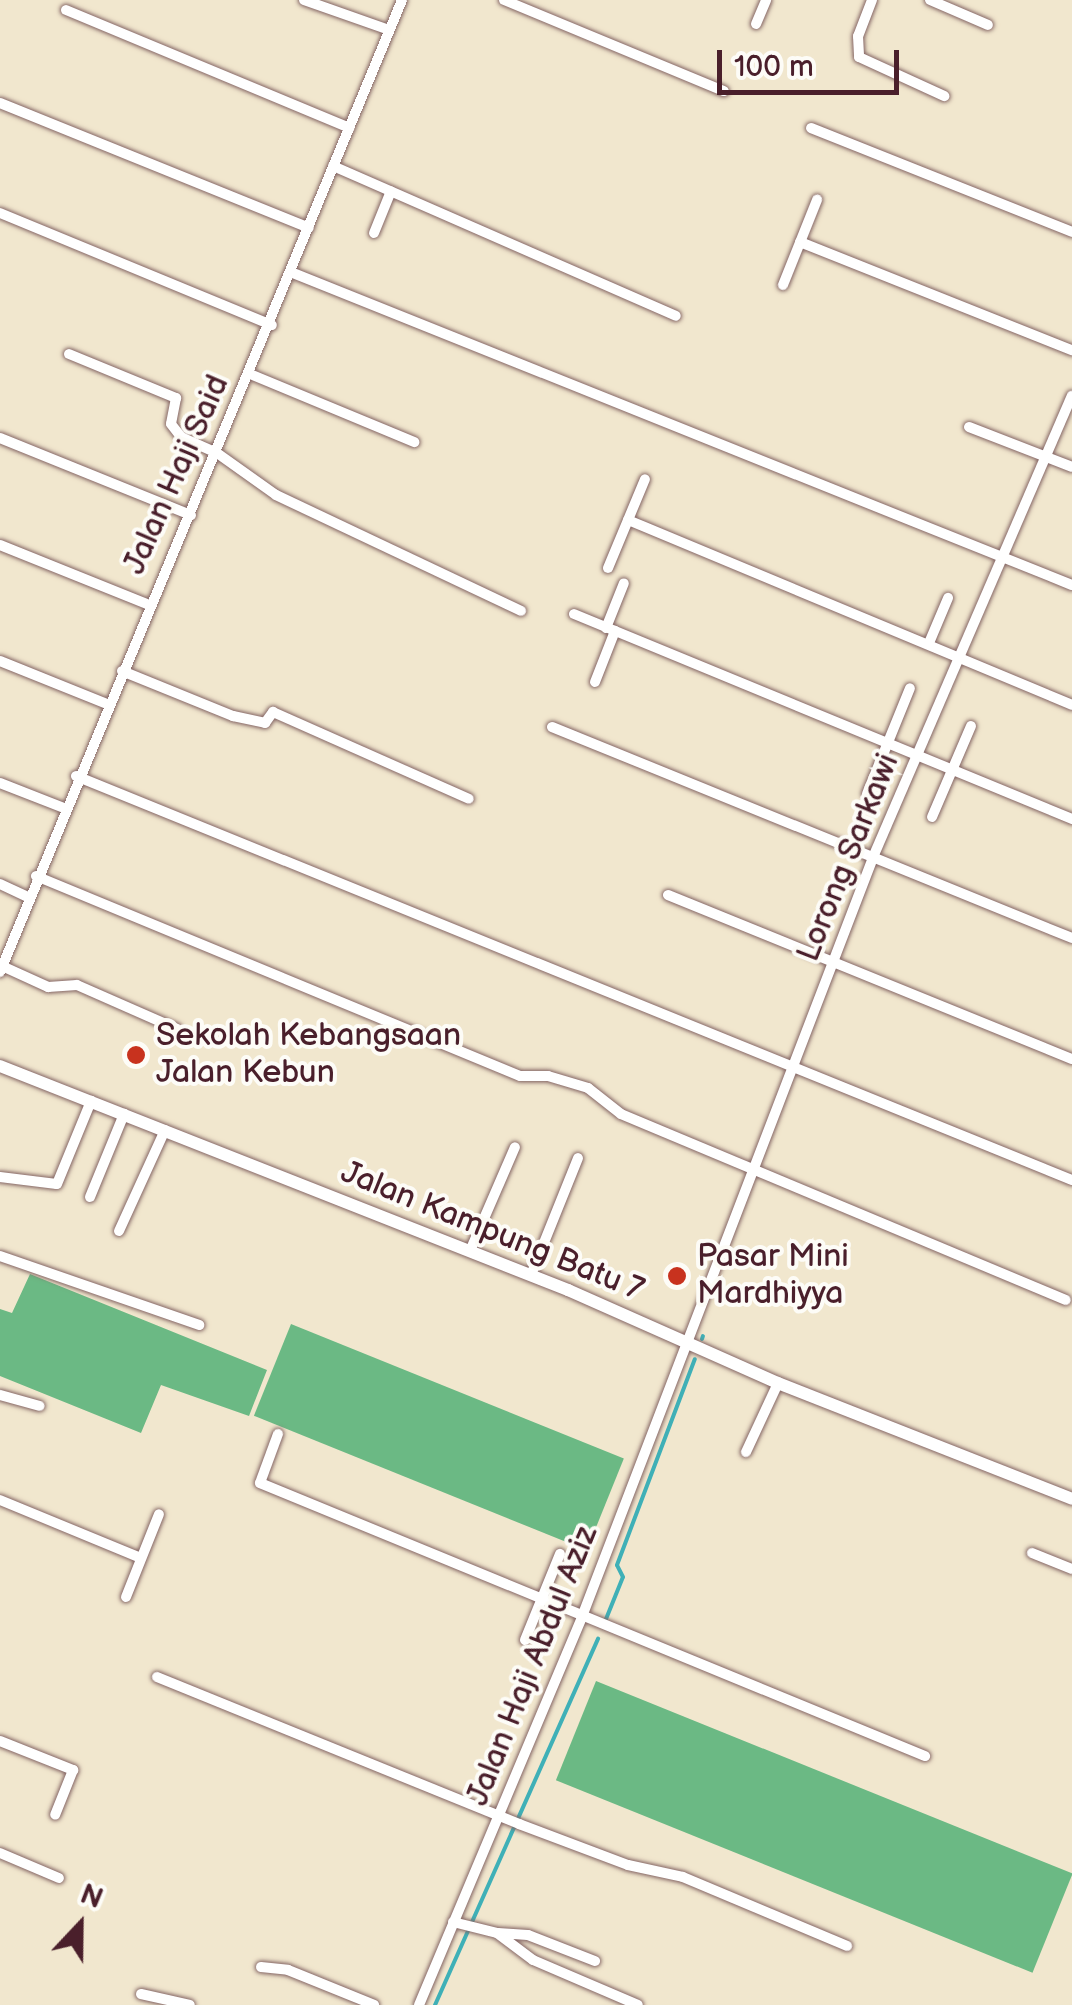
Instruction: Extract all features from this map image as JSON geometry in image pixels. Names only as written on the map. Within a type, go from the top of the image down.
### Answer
[{"type":"street","points":[[304,0],[389,30]]},
{"type":"street","name":"Jalan Haji Said","points":[[1,969],[146,604],[191,515],[272,324],[402,0]]},
{"type":"street","points":[[504,0],[724,91]]},
{"type":"street","points":[[756,24],[766,0]]},
{"type":"street","points":[[872,0],[858,36],[858,57],[944,96]]},
{"type":"street","points":[[930,0],[988,25]]},
{"type":"street","points":[[66,10],[348,128]]},
{"type":"street","points":[[0,103],[310,228]]},
{"type":"street","points":[[811,128],[1072,232]]},
{"type":"street","points":[[333,166],[676,316]]},
{"type":"street","points":[[374,233],[391,191]]},
{"type":"street","points":[[782,285],[817,200]]},
{"type":"street","points":[[0,213],[272,324]]},
{"type":"street","points":[[800,242],[1072,350]]},
{"type":"street","points":[[293,273],[1072,585]]},
{"type":"street","points":[[69,354],[176,398],[173,428],[217,453],[276,495],[521,611]]},
{"type":"street","points":[[250,374],[414,442]]},
{"type":"street","name":"Lorong Sarkawi","points":[[688,1345],[757,1173],[793,1064],[874,856],[960,656],[1007,559],[1072,396]]},
{"type":"street","points":[[968,427],[1072,467]]},
{"type":"street","points":[[0,438],[191,515]]},
{"type":"street","points":[[608,568],[645,479]]},
{"type":"street","points":[[628,520],[929,642],[1072,705]]},
{"type":"street","points":[[0,545],[146,604]]},
{"type":"street","points":[[595,682],[624,582]]},
{"type":"street","points":[[929,642],[948,598]]},
{"type":"street","points":[[574,614],[1072,819]]},
{"type":"street","points":[[0,660],[107,704]]},
{"type":"street","points":[[122,671],[233,716],[265,723],[273,712],[469,799]]},
{"type":"street","points":[[867,794],[910,688]]},
{"type":"street","points":[[932,817],[971,726]]},
{"type":"street","points":[[552,727],[1072,938]]},
{"type":"street","points":[[76,776],[1072,1180]]},
{"type":"street","points":[[0,782],[64,808]]},
{"type":"street","points":[[36,876],[520,1076],[548,1076],[588,1088],[621,1114],[1066,1300]]},
{"type":"street","points":[[0,884],[28,897]]},
{"type":"street","points":[[668,895],[1072,1059]]},
{"type":"street","points":[[1,969],[48,987],[77,985],[177,1028]]},
{"type":"street","name":"Jalan Kampung Batu 7","points":[[0,1066],[531,1275],[688,1345],[1072,1499]]},
{"type":"street","points":[[0,1176],[57,1184],[92,1100]]},
{"type":"street","points":[[90,1196],[124,1114]]},
{"type":"street","points":[[119,1231],[164,1130]]},
{"type":"street","points":[[470,1251],[515,1147]]},
{"type":"street","points":[[531,1275],[578,1158]]},
{"type":"street","points":[[0,1256],[199,1325]]},
{"type":"street","name":"Jalan Haji Abdul Aziz","points":[[419,2005],[503,1816],[688,1345]]},
{"type":"street","points":[[746,1452],[778,1382]]},
{"type":"street","points":[[0,1395],[40,1406]]},
{"type":"street","points":[[278,1434],[260,1483],[925,1756]]},
{"type":"street","points":[[0,1500],[141,1558]]},
{"type":"street","points":[[126,1597],[159,1514]]},
{"type":"street","points":[[1032,1553],[1072,1569]]},
{"type":"street","points":[[524,1640],[560,1554]]},
{"type":"street","points":[[158,1677],[519,1824],[628,1864],[683,1877],[847,1946]]},
{"type":"street","points":[[0,1741],[72,1770],[55,1814]]},
{"type":"street","points":[[0,1853],[59,1878]]},
{"type":"street","points":[[457,1922],[497,1933],[528,1935],[595,1961]]},
{"type":"street","points":[[497,1933],[533,1960],[638,2005]]},
{"type":"street","points":[[261,1967],[288,1970],[374,2005]]},
{"type":"street","points":[[141,1994],[190,2005]]},
{"type":"green space","points":[[30,1274],[267,1370],[249,1416],[161,1385],[141,1433],[0,1376],[0,1309],[12,1313]]},
{"type":"green space","points":[[291,1324],[624,1458],[587,1550],[254,1416]]},
{"type":"green space","points":[[596,1681],[1072,1873],[1032,1973],[556,1780]]},
{"type":"waterway","points":[[606,1619],[623,1577],[617,1565],[695,1359]]},
{"type":"waterway","points":[[435,2005],[598,1639]]},
{"type":"place","name":"Sekolah Kebangsaan Jalan Kebun","points":[[136,1055]]},
{"type":"place","name":"Pasar Mini Mardhiyya","points":[[677,1276]]}]
